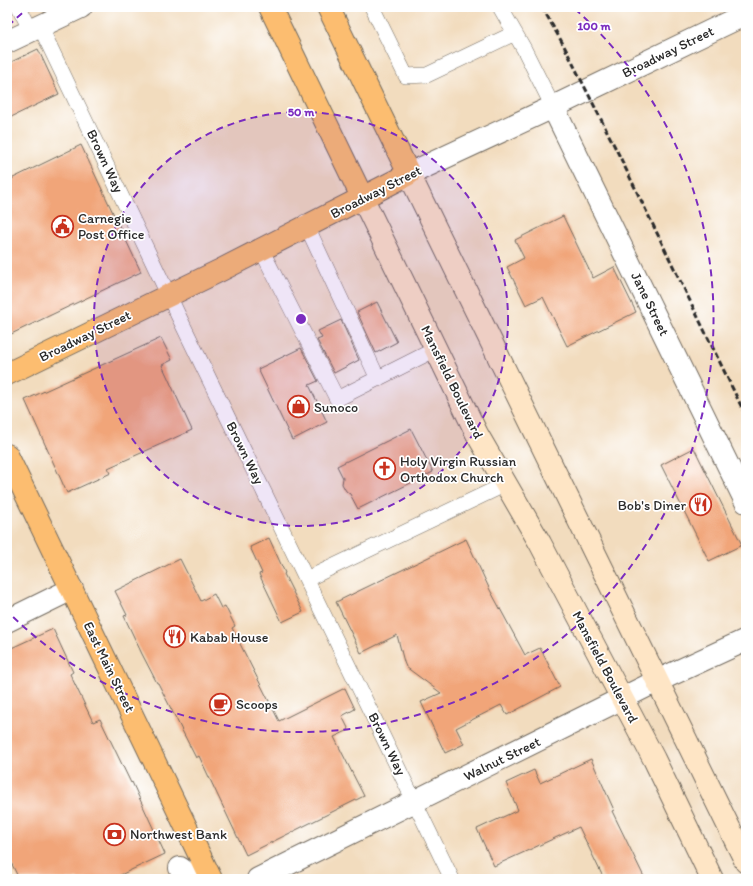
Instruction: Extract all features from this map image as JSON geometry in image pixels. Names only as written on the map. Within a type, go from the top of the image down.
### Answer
[{"type":"main road","name":"Mansfield Boulevard","points":[[270,7],[477,434],[543,550],[654,759],[712,879]]},
{"type":"main road","points":[[328,7],[746,862]]},
{"type":"main road","name":"Broadway Street","points":[[7,374],[169,296],[409,174]]},
{"type":"main road","name":"East Main Street","points":[[7,455],[211,879]]},
{"type":"street","points":[[7,42],[81,7]]},
{"type":"street","name":"Broadway Street","points":[[409,174],[554,107],[746,14]]},
{"type":"street","name":"Jane Street","points":[[554,107],[746,502]]},
{"type":"street","points":[[7,622],[72,589]]},
{"type":"street","name":"Walnut Street","points":[[258,879],[657,681],[746,640]]},
{"type":"lane","name":"Brown Way","points":[[19,7],[35,29],[169,296],[452,879]]},
{"type":"lane","points":[[372,7],[406,76],[427,75],[515,33]]},
{"type":"lane","points":[[500,7],[524,48],[554,107]]},
{"type":"lane","points":[[305,222],[378,378]]},
{"type":"lane","points":[[261,249],[337,399],[436,349]]},
{"type":"lane","points":[[307,579],[506,484]]},
{"type":"building","points":[[38,49],[59,94],[7,119],[7,64]]},
{"type":"building","name":"Carnegie Post Office","points":[[81,145],[141,272],[7,336],[7,181]]},
{"type":"building","points":[[563,216],[593,278],[614,267],[636,312],[567,346],[543,297],[526,305],[507,267],[524,258],[515,240]]},
{"type":"building","points":[[377,302],[397,342],[376,353],[357,312]]},
{"type":"building","points":[[341,320],[359,360],[334,373],[317,340],[322,338],[318,331]]},
{"type":"building","points":[[161,338],[172,360],[162,365],[192,430],[108,468],[111,473],[67,493],[25,400]]},
{"type":"building","points":[[301,348],[318,381],[309,385],[327,422],[292,440],[258,369]]},
{"type":"building","name":"Holy Virgin Russian Orthodox Church","points":[[411,429],[433,472],[358,509],[350,494],[346,491],[342,484],[343,478],[337,466]]},
{"type":"building","name":"Bob's Diner","points":[[694,448],[742,545],[709,561],[661,465]]},
{"type":"building","points":[[269,538],[285,573],[284,574],[303,612],[282,622],[259,574],[262,573],[250,547]]},
{"type":"building","points":[[466,539],[490,590],[525,655],[540,648],[560,687],[507,715],[501,705],[456,728],[464,744],[445,753],[421,702],[441,693],[406,667],[397,635],[361,653],[336,602]]},
{"type":"building","points":[[180,559],[201,601],[214,594],[221,608],[225,606],[235,626],[232,628],[279,721],[345,688],[355,709],[342,716],[349,730],[334,737],[364,796],[246,855],[199,756],[196,758],[142,654],[124,616],[127,615],[115,591]]},
{"type":"building","points":[[53,629],[73,672],[70,674],[93,722],[100,719],[131,783],[132,782],[165,854],[112,879],[19,879],[7,854],[7,650]]},
{"type":"building","points":[[591,759],[614,810],[612,811],[645,879],[604,879],[579,827],[494,866],[477,829],[518,810],[506,783],[534,770],[540,783]]},
{"type":"railway","points":[[542,7],[563,44],[620,157],[746,416]]},
{"type":"place","name":"Carnegie Post Office","points":[[63,226]]},
{"type":"place","name":"Sunoco","points":[[298,407]]},
{"type":"place","name":"Holy Virgin Russian Orthodox Church","points":[[385,469]]},
{"type":"place","name":"Bob's Diner","points":[[701,505]]},
{"type":"place","name":"Kabab House","points":[[174,637]]},
{"type":"place","name":"Scoops","points":[[220,704]]},
{"type":"place","name":"Northwest Bank","points":[[115,834]]}]
